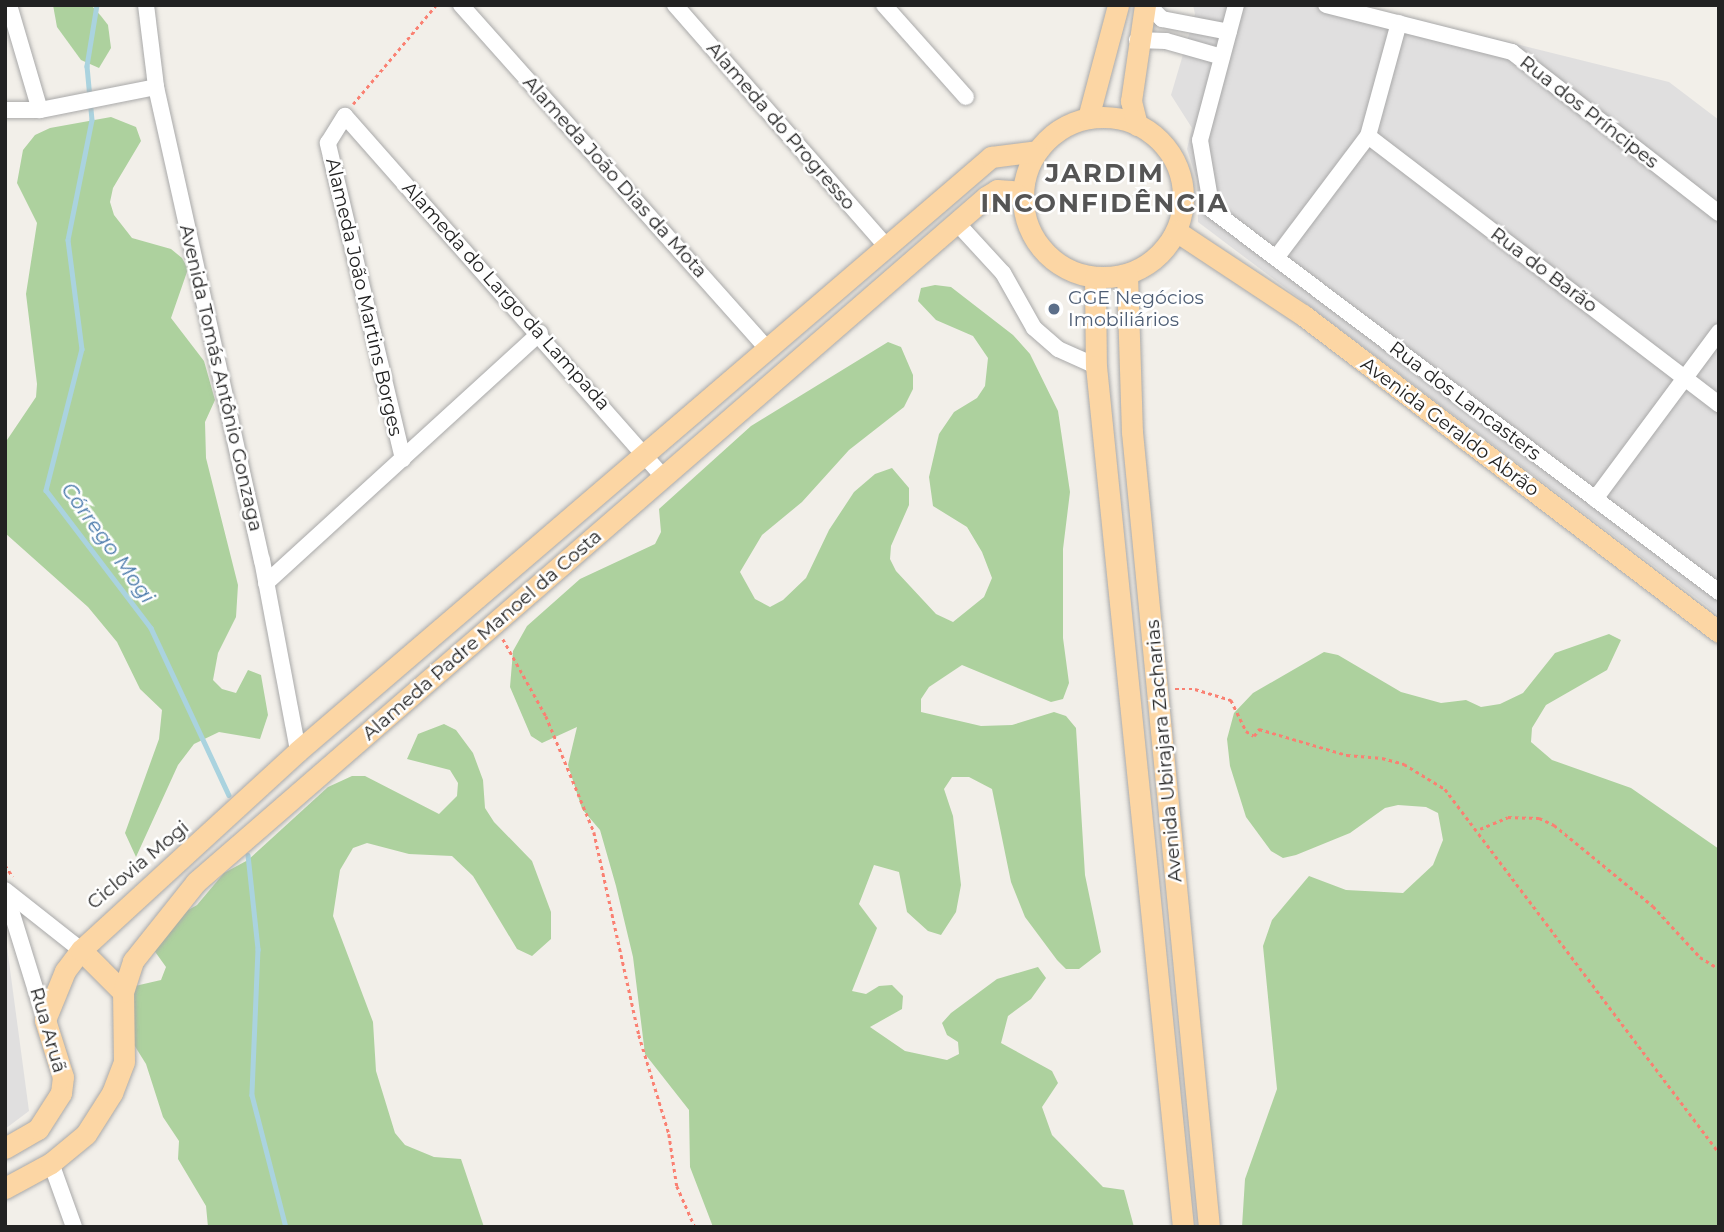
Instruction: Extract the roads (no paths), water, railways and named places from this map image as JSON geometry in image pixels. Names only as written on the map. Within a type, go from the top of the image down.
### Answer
[{"type":"main road","points":[[1088,118],[1118,5]]},
{"type":"main road","points":[[1138,125],[1131,101],[1137,40],[1146,5]]},
{"type":"main road","points":[[1088,118],[1113,118],[1138,125],[1158,139],[1173,159],[1182,182],[1183,207],[1176,231],[1147,265],[1127,274],[1095,277],[1074,272],[1040,246],[1029,228],[1024,199],[1028,169],[1037,151],[1059,130],[1088,118]]},
{"type":"main road","name":"Alameda Padre Manoel da Costa","points":[[45,1020],[65,971],[81,950],[298,751],[990,157],[1037,151]]},
{"type":"main road","name":"Alameda Padre Manoel da Costa","points":[[51,1163],[86,1134],[112,1093],[124,1062],[123,992],[133,961],[153,930],[196,882],[957,223],[998,190],[1024,199]]},
{"type":"main road","name":"Avenida Geraldo Abrão","points":[[1176,231],[1303,315],[1719,632]]},
{"type":"main road","name":"Avenida Ubirajara Zacharias","points":[[1127,274],[1132,432],[1209,1227]]},
{"type":"main road","name":"Avenida Ubirajara Zacharias","points":[[1095,277],[1096,366],[1183,1227]]},
{"type":"main road","points":[[81,950],[123,992]]},
{"type":"main road","name":"Rua Aruã","points":[[5,1148],[38,1129],[61,1093],[63,1077],[45,1020]]},
{"type":"main road","points":[[5,1188],[51,1163]]},
{"type":"street","points":[[9,5],[40,110]]},
{"type":"street","name":"Alameda João Dias da Mota","points":[[461,5],[768,349]]},
{"type":"street","name":"Alameda do Progresso","points":[[675,5],[887,247]]},
{"type":"street","points":[[884,5],[966,97]]},
{"type":"street","points":[[1146,5],[1162,19],[1228,32]]},
{"type":"street","points":[[1137,40],[1166,41],[1222,57],[1236,5]]},
{"type":"street","name":"Rua dos Príncipes","points":[[1326,5],[1512,52],[1719,213]]},
{"type":"street","name":"Avenida Tomás Antônio Gonzaga","points":[[151,6],[156,87],[266,583],[298,751]]},
{"type":"street","points":[[1276,258],[1368,136],[1399,23]]},
{"type":"street","name":"Rua dos Lancasters","points":[[1222,57],[1200,140],[1212,210],[1719,593]]},
{"type":"street","points":[[5,110],[40,110],[156,87]]},
{"type":"street","name":"Alameda do Largo da Lampada","points":[[345,116],[540,333],[664,478]]},
{"type":"street","name":"Alameda João Martins Borges","points":[[345,116],[328,143],[402,458]]},
{"type":"street","name":"Rua do Barão","points":[[1368,136],[1719,404]]},
{"type":"street","points":[[957,223],[1003,273],[1034,328],[1065,353],[1096,366]]},
{"type":"street","points":[[1595,499],[1719,332]]},
{"type":"street","points":[[266,583],[540,333]]},
{"type":"street","points":[[9,887],[81,950]]},
{"type":"street","name":"Rua Aruã","points":[[9,887],[45,1020]]},
{"type":"street","points":[[51,1163],[74,1227]]},
{"type":"waterway","name":"Córrego Mogi","points":[[97,5],[87,66],[92,120],[68,240],[82,349],[46,490],[151,628],[229,795]]},
{"type":"waterway","name":"Córrego Mogi","points":[[248,855],[258,949],[252,1095],[286,1227]]},
{"type":"place","name":"GGE Negócios Imobiliários","points":[[1054,309]]},
{"type":"district","name":"JARDIM INCONFIDÊNCIA","points":[[1105,189]]}]
